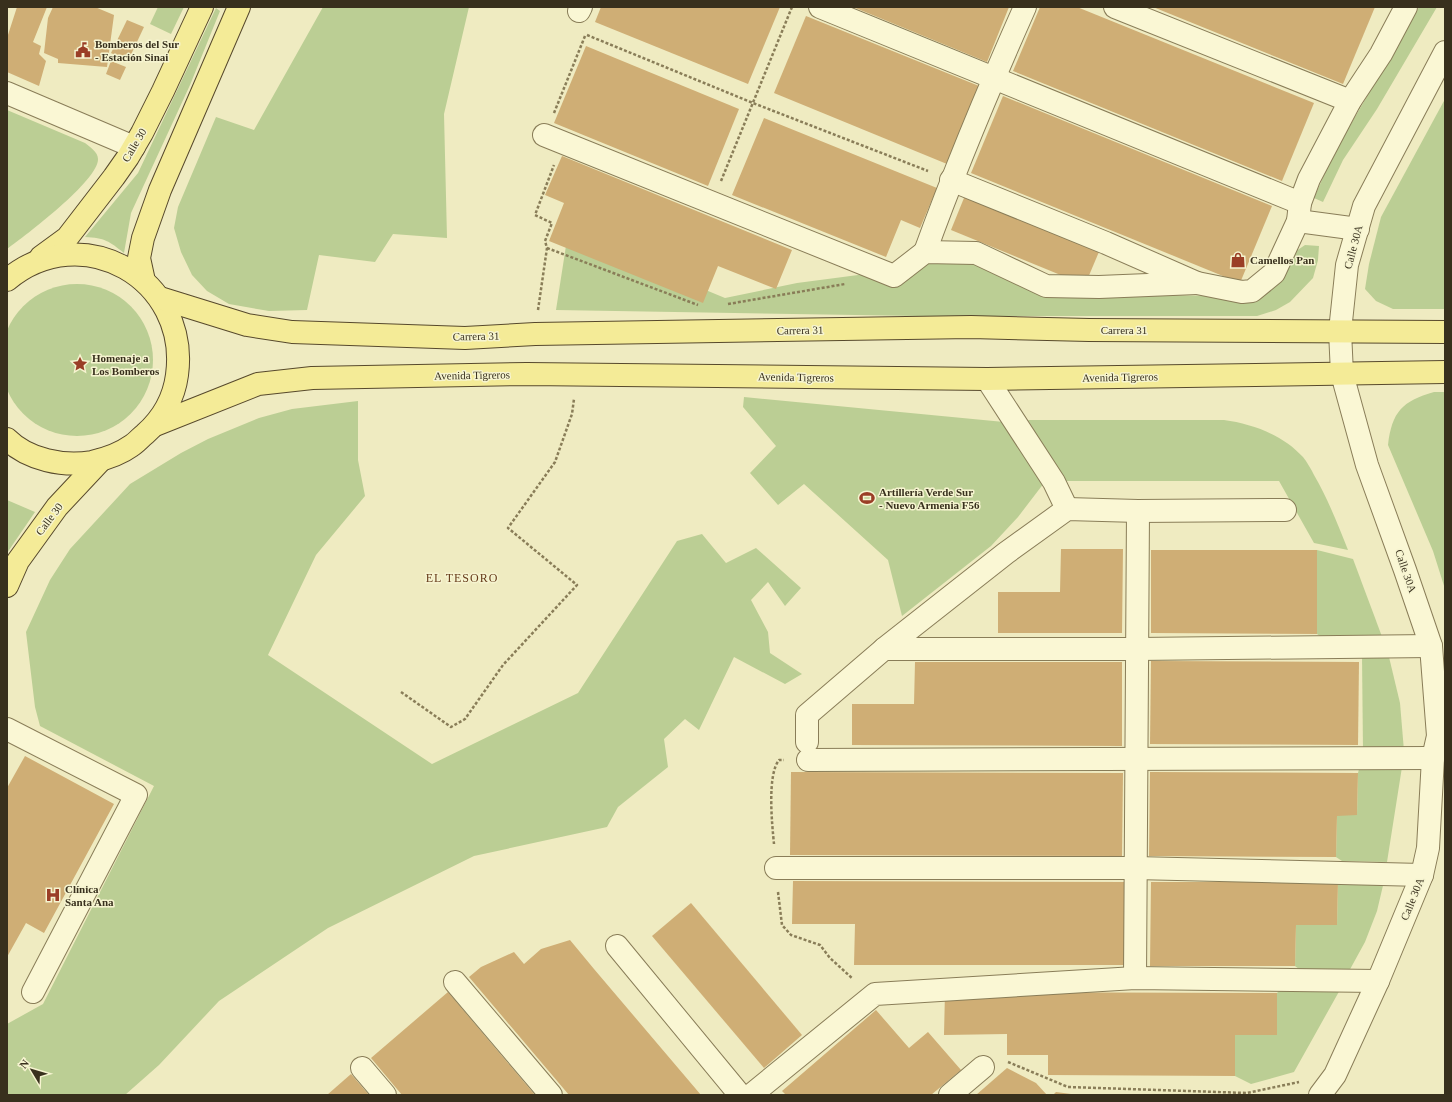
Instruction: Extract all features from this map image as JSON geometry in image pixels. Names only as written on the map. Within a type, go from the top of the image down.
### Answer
[{"type":"main road","name":"Calle 30","points":[[35,262],[67,238],[114,177],[134,147],[163,91],[202,7]]},
{"type":"main road","points":[[144,281],[140,258],[146,231],[163,183],[238,7]]},
{"type":"main road","points":[[7,280],[16,272],[35,262],[54,256],[73,254],[93,256],[129,269],[144,281],[160,298],[171,318],[177,340],[179,362],[176,384],[167,406],[155,425],[131,446],[101,460],[82,463],[56,462],[26,452],[7,440]]},
{"type":"main road","name":"Carrera 31","points":[[160,298],[247,325],[292,332],[465,338],[534,334],[971,327],[1089,330],[1445,332]]},
{"type":"main road","name":"Avenida Tigreros","points":[[155,425],[258,384],[312,378],[527,374],[987,379],[1445,372]]},
{"type":"main road","name":"Calle 30","points":[[7,586],[18,561],[57,507],[101,460]]},
{"type":"street","points":[[820,7],[994,77],[1299,212],[1358,229]]},
{"type":"street","points":[[553,139],[894,276],[925,252],[951,180],[1025,7]]},
{"type":"street","points":[[1115,7],[1350,101]]},
{"type":"street","points":[[951,180],[1106,243],[1197,283],[1242,292],[1252,290],[1274,273],[1299,212],[1309,179],[1350,101],[1381,54],[1406,7]]},
{"type":"street","name":"Calle 30A","points":[[1320,1095],[1335,1075],[1378,981],[1422,875],[1436,849],[1433,758],[1441,736],[1431,646],[1394,537],[1366,466],[1342,374],[1340,331],[1347,265],[1364,206],[1445,52]]},
{"type":"street","points":[[7,93],[134,147]]},
{"type":"street","points":[[925,252],[976,252],[1046,286],[1099,287],[1197,283]]},
{"type":"street","points":[[987,379],[1054,482],[1067,509]]},
{"type":"street","points":[[1285,510],[1138,511],[1067,509],[1006,553],[884,649],[807,715],[808,751],[1136,760],[1433,758]]},
{"type":"street","points":[[1135,978],[1138,511]]},
{"type":"street","points":[[884,649],[1137,649],[1431,646]]},
{"type":"street","points":[[7,729],[136,795],[33,992]]},
{"type":"street","points":[[776,868],[1135,868],[1422,875]]},
{"type":"street","points":[[617,946],[740,1095]]},
{"type":"street","points":[[751,1095],[875,994],[1135,978],[1378,981]]},
{"type":"street","points":[[455,982],[551,1095]]},
{"type":"street","points":[[950,1095],[983,1067]]},
{"type":"street","points":[[362,1068],[385,1095]]},
{"type":"path","points":[[712,204],[792,7]]},
{"type":"path","points":[[534,334],[547,248],[545,241],[552,223],[535,216],[553,139],[585,34],[583,15]]},
{"type":"path","points":[[585,34],[753,103],[951,180]]},
{"type":"path","points":[[547,248],[704,308]]},
{"type":"path","points":[[720,305],[846,284]]},
{"type":"path","points":[[401,692],[451,726],[465,719],[503,665],[577,585],[508,528],[555,462],[572,414],[577,375]]},
{"type":"path","points":[[1005,1061],[1068,1087],[1246,1093],[1335,1075]]},
{"type":"green space","points":[[158,7],[184,7],[171,34],[150,24]]},
{"type":"green space","points":[[323,7],[469,7],[444,114],[447,238],[393,234],[375,262],[319,255],[307,310],[269,311],[229,304],[207,291],[192,275],[181,252],[174,228],[178,207],[216,117],[254,130]]},
{"type":"green space","points":[[1419,7],[1437,7],[1377,109],[1343,160],[1323,202],[1314,198],[1334,153]]},
{"type":"green space","points":[[216,8],[220,11],[190,85],[131,213],[124,253],[106,241],[97,238],[85,237],[138,173]]},
{"type":"green space","points":[[1445,99],[1445,309],[1393,309],[1376,301],[1365,289],[1369,264],[1381,217]]},
{"type":"green space","points":[[7,110],[85,143],[95,152],[98,159],[95,168],[87,180],[60,207],[7,249]]},
{"type":"green space","points":[[568,233],[725,298],[797,283],[904,269],[938,258],[960,259],[1148,295],[1230,296],[1305,245],[1319,246],[1318,260],[1313,278],[1290,302],[1276,310],[1257,316],[918,316],[556,310]]},
{"type":"green space","points":[[70,284],[84,284],[99,287],[113,293],[131,306],[144,324],[150,338],[153,360],[150,382],[144,396],[131,414],[113,427],[99,433],[84,436],[70,436],[55,433],[41,427],[29,419],[18,408],[10,396],[4,382],[1,367],[1,353],[4,338],[10,324],[18,312],[29,301],[41,293],[55,287]]},
{"type":"green space","points":[[1434,392],[1445,392],[1445,589],[1433,551],[1388,445],[1392,424],[1400,410],[1414,399]]},
{"type":"green space","points":[[744,397],[1004,422],[1044,483],[1018,517],[991,546],[902,616],[888,560],[804,484],[778,505],[750,473],[776,446],[743,407]]},
{"type":"green space","points":[[358,401],[358,460],[365,496],[316,555],[268,655],[432,764],[578,693],[677,541],[702,534],[726,563],[756,548],[801,588],[785,606],[768,582],[751,600],[768,632],[770,653],[802,674],[785,684],[734,657],[699,730],[685,719],[664,739],[668,767],[618,807],[607,827],[474,856],[328,928],[219,1001],[159,1065],[125,1095],[7,1095],[7,1024],[43,1004],[154,786],[40,726],[35,707],[26,632],[50,580],[70,549],[130,484],[181,453],[208,439],[259,418],[292,409]]},
{"type":"green space","points":[[1028,420],[1224,420],[1246,424],[1267,432],[1286,442],[1306,461],[1337,522],[1348,550],[1314,543],[1279,481],[1063,481]]},
{"type":"green space","points":[[7,500],[35,512],[7,553]]},
{"type":"green space","points":[[1317,550],[1353,559],[1384,642],[1326,640],[1317,634]]},
{"type":"green space","points":[[1362,656],[1389,657],[1400,703],[1404,751],[1363,751]]},
{"type":"green space","points":[[1360,765],[1402,767],[1387,862],[1342,861],[1336,857],[1337,815],[1357,815],[1358,773]]},
{"type":"green space","points":[[1385,877],[1377,911],[1365,942],[1348,973],[1303,972],[1295,966],[1296,925],[1337,925],[1338,882]]},
{"type":"green space","points":[[1283,987],[1341,988],[1294,1072],[1251,1084],[1235,1076],[1235,1035],[1277,1035],[1277,993]]},
{"type":"building","points":[[17,7],[47,7],[33,42],[41,46],[39,54],[46,61],[39,86],[7,72],[7,38]]},
{"type":"building","points":[[53,7],[95,7],[114,15],[107,67],[58,63],[58,59],[44,53],[48,18]]},
{"type":"building","points":[[601,7],[780,7],[748,84],[595,22]]},
{"type":"building","points":[[853,7],[1009,7],[987,62]]},
{"type":"building","points":[[1040,7],[1077,7],[1314,103],[1282,181],[1013,71]]},
{"type":"building","points":[[1153,7],[1375,7],[1343,84]]},
{"type":"building","points":[[806,16],[979,86],[947,164],[774,93]]},
{"type":"building","points":[[127,20],[144,27],[128,61],[111,53]]},
{"type":"building","points":[[586,46],[739,109],[708,186],[554,123]]},
{"type":"building","points":[[111,61],[126,67],[120,80],[106,74]]},
{"type":"building","points":[[1003,96],[1272,206],[1240,283],[971,173]]},
{"type":"building","points":[[764,118],[937,188],[920,228],[901,220],[886,257],[732,195]]},
{"type":"building","points":[[562,156],[792,250],[776,289],[718,266],[703,303],[549,241],[564,203],[545,195]]},
{"type":"building","points":[[966,193],[1101,247],[1085,285],[951,230]]},
{"type":"building","points":[[1061,549],[1123,549],[1122,633],[998,633],[998,592],[1060,592]]},
{"type":"building","points":[[1151,550],[1317,550],[1317,634],[1151,633]]},
{"type":"building","points":[[1151,661],[1359,662],[1358,745],[1150,744]]},
{"type":"building","points":[[915,662],[1122,662],[1122,746],[852,745],[852,704],[914,704]]},
{"type":"building","points":[[25,756],[114,804],[44,933],[26,923],[7,957],[7,788]]},
{"type":"building","points":[[791,772],[1123,773],[1122,856],[790,855]]},
{"type":"building","points":[[1150,772],[1358,773],[1357,815],[1337,816],[1336,857],[1149,856]]},
{"type":"building","points":[[793,881],[1125,882],[1124,965],[854,965],[855,924],[792,924]]},
{"type":"building","points":[[1151,882],[1338,882],[1337,925],[1296,925],[1295,966],[1150,966]]},
{"type":"building","points":[[691,903],[802,1035],[764,1068],[652,936]]},
{"type":"building","points":[[570,940],[701,1095],[569,1095],[469,977],[481,967],[514,952],[524,964],[541,949]]},
{"type":"building","points":[[448,992],[535,1095],[402,1095],[371,1058]]},
{"type":"building","points":[[945,992],[1277,993],[1277,1035],[1235,1035],[1235,1076],[1048,1075],[1048,1055],[1007,1055],[1007,1034],[944,1035]]},
{"type":"building","points":[[876,1010],[909,1048],[928,1032],[961,1070],[931,1095],[786,1095],[782,1091]]},
{"type":"building","points":[[1007,1068],[1036,1083],[1047,1095],[976,1095]]},
{"type":"building","points":[[351,1074],[369,1095],[327,1095]]},
{"type":"building","points":[[1056,1092],[1071,1094],[1071,1095],[1053,1095]]},
{"type":"place","name":"Bomberos del Sur - Estación Sinai","points":[[83,50]]},
{"type":"place","name":"Camellos Pan","points":[[1238,260]]},
{"type":"place","name":"Homenaje a Los Bomberos","points":[[80,364]]},
{"type":"place","name":"Artillería Verde Sur - Nuevo Armenia F56","points":[[867,498]]},
{"type":"place","name":"Clínica Santa Ana","points":[[53,895]]},
{"type":"district","name":"EL TESORO","points":[[462,578]]}]
